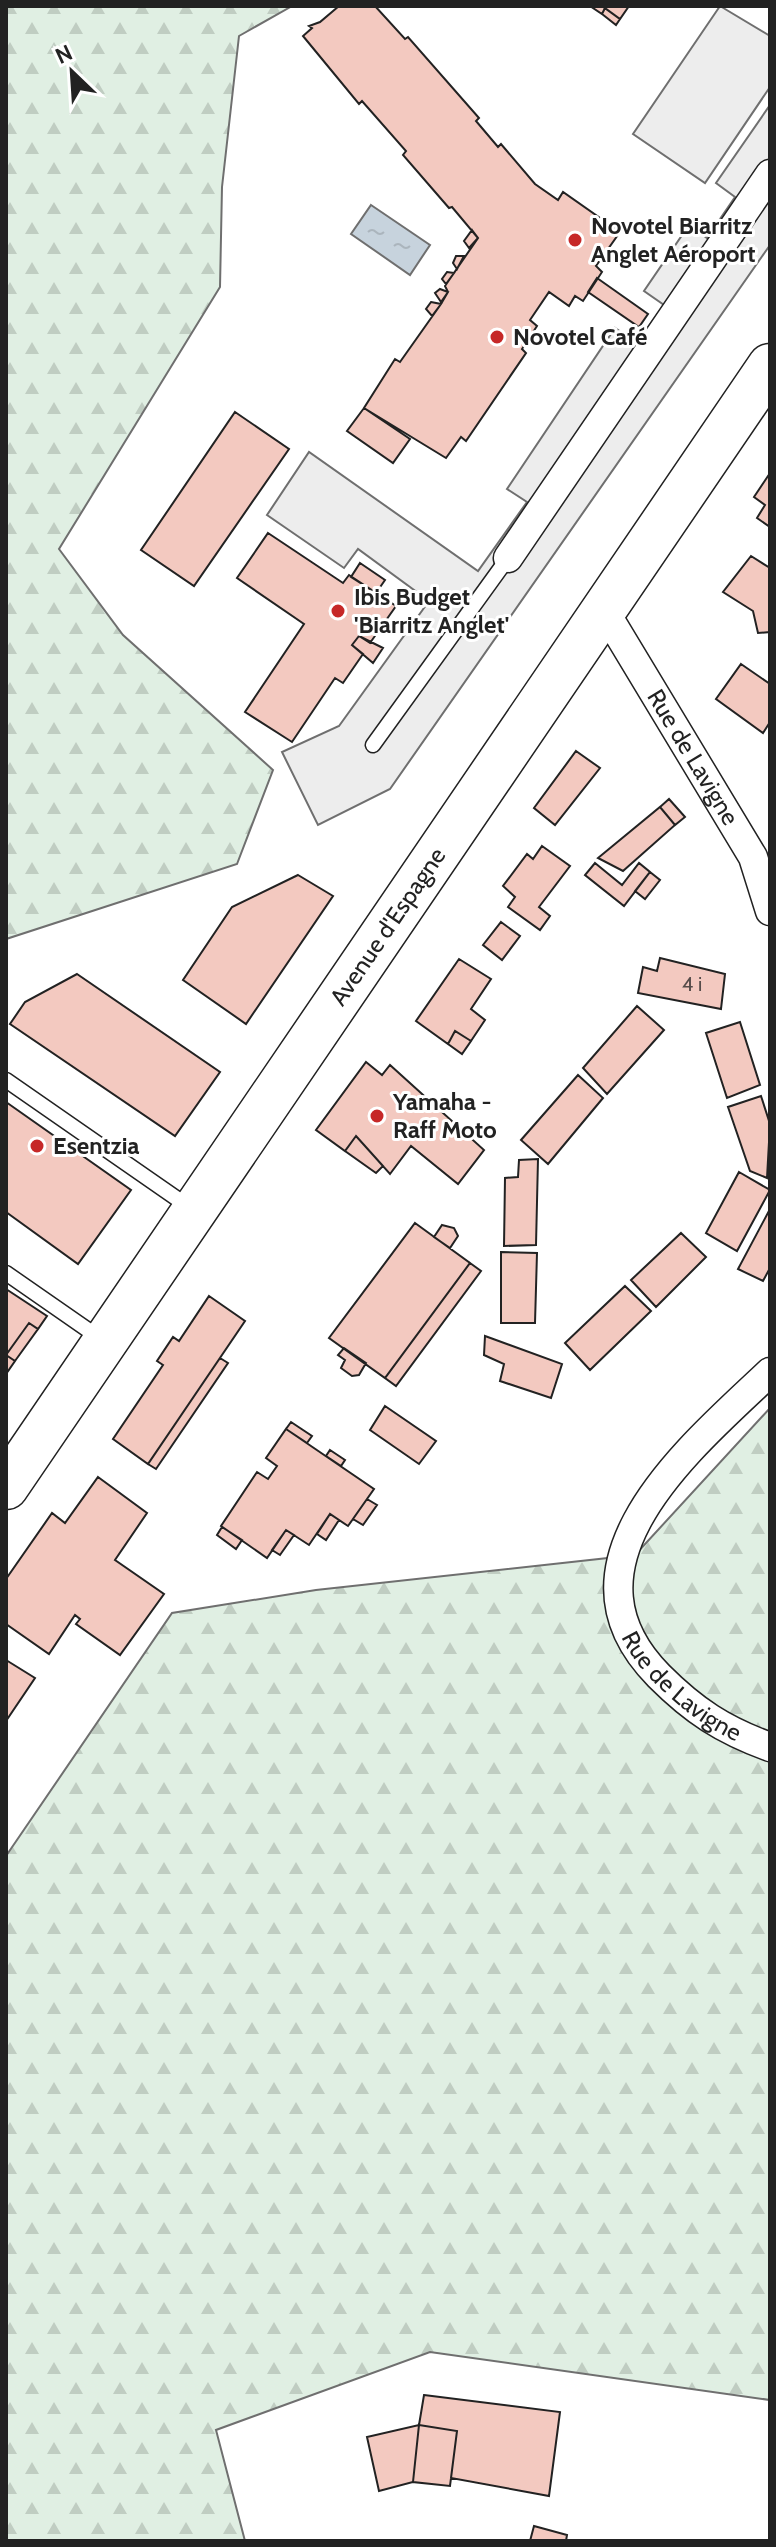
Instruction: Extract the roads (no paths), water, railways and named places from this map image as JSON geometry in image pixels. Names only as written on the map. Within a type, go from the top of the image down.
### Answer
[{"type":"main road","name":"Avenue d'Espagne","points":[[6,1487],[770,366]]},
{"type":"street","points":[[508,558],[770,174]]},
{"type":"street","name":"Rue de Lavigne","points":[[604,610],[753,857],[770,911]]},
{"type":"street","name":"Rue de Lavigne","points":[[770,1372],[674,1464],[624,1547],[617,1587],[624,1621],[644,1661],[685,1701],[729,1732],[770,1747]]},
{"type":"lane","points":[[373,745],[508,558]]},
{"type":"lane","points":[[6,1080],[193,1210]]},
{"type":"lane","points":[[6,1273],[103,1341]]},
{"type":"water","points":[[371,205],[430,245],[410,275],[351,234]]},
{"type":"place","name":"Novotel Biarritz Anglet Aéroport","points":[[575,240]]},
{"type":"place","name":"Novotel Café","points":[[497,337]]},
{"type":"place","name":"Ibis Budget 'Biarritz Anglet'","points":[[338,611]]},
{"type":"place","name":"Yamaha - Raff Moto","points":[[377,1116]]},
{"type":"place","name":"Esentzia","points":[[37,1146]]}]
